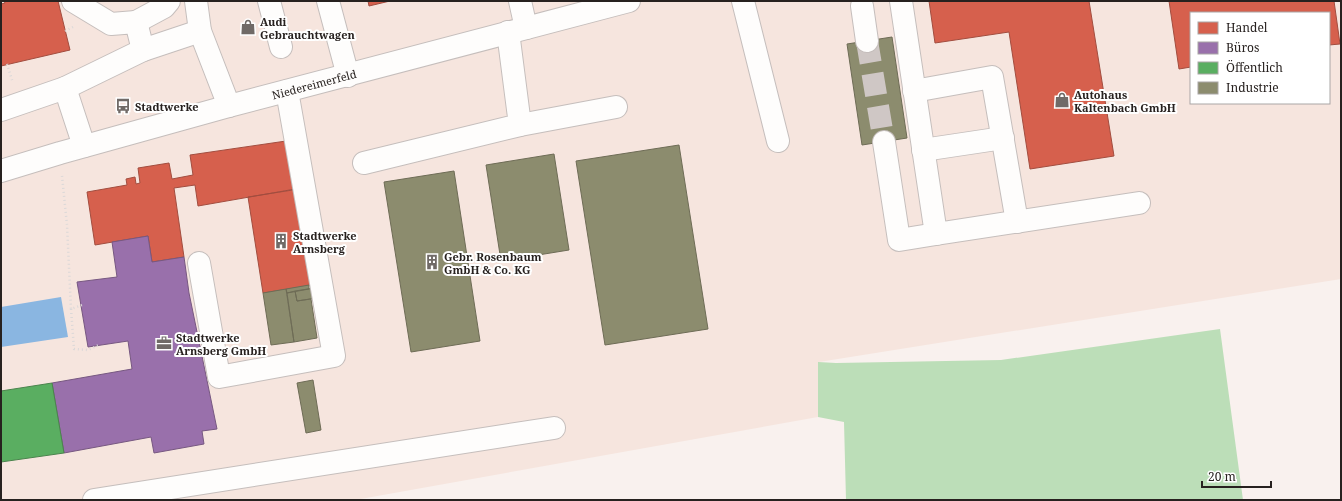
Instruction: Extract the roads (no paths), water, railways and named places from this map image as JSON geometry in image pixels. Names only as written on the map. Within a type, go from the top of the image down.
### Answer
[{"type":"street","points":[[74,1],[111,24],[136,22],[164,7],[169,1]]},
{"type":"street","points":[[196,1],[200,31],[228,106]]},
{"type":"street","points":[[269,1],[281,48]]},
{"type":"street","points":[[328,1],[348,76]]},
{"type":"street","points":[[520,1],[517,30],[520,125]]},
{"type":"street","name":"Niedereimerfeld","points":[[1,171],[228,106],[348,76],[628,1]]},
{"type":"street","points":[[743,1],[778,141]]},
{"type":"street","points":[[901,1],[936,234]]},
{"type":"street","points":[[862,6],[867,41]]},
{"type":"street","points":[[136,22],[143,50]]},
{"type":"street","points":[[1,110],[65,88],[143,50],[200,31]]},
{"type":"street","points":[[914,91],[992,77],[1017,222]]},
{"type":"street","points":[[65,88],[84,146]]},
{"type":"street","points":[[199,263],[219,377],[334,356],[287,91]]},
{"type":"street","points":[[364,163],[520,125],[616,107]]},
{"type":"street","points":[[923,150],[1002,138]]},
{"type":"street","points":[[884,142],[899,240],[1139,204]]},
{"type":"street","points":[[94,500],[554,428]]},
{"type":"water","points":[[61,297],[68,337],[1,347],[1,307]]},
{"type":"tunnel","points":[[867,41],[884,142]]},
{"type":"place","name":"Audi Gebrauchtwagen","points":[[248,27]]},
{"type":"place","name":"Autohaus Kaltenbach GmbH","points":[[1062,100]]},
{"type":"place","name":"Stadtwerke","points":[[123,106]]},
{"type":"place","name":"Stadtwerke Arnsberg","points":[[281,241]]},
{"type":"place","name":"Gebr. Rosenbaum GmbH & Co. KG","points":[[432,262]]},
{"type":"place","name":"Stadtwerke Arnsberg GmbH","points":[[164,343]]}]
